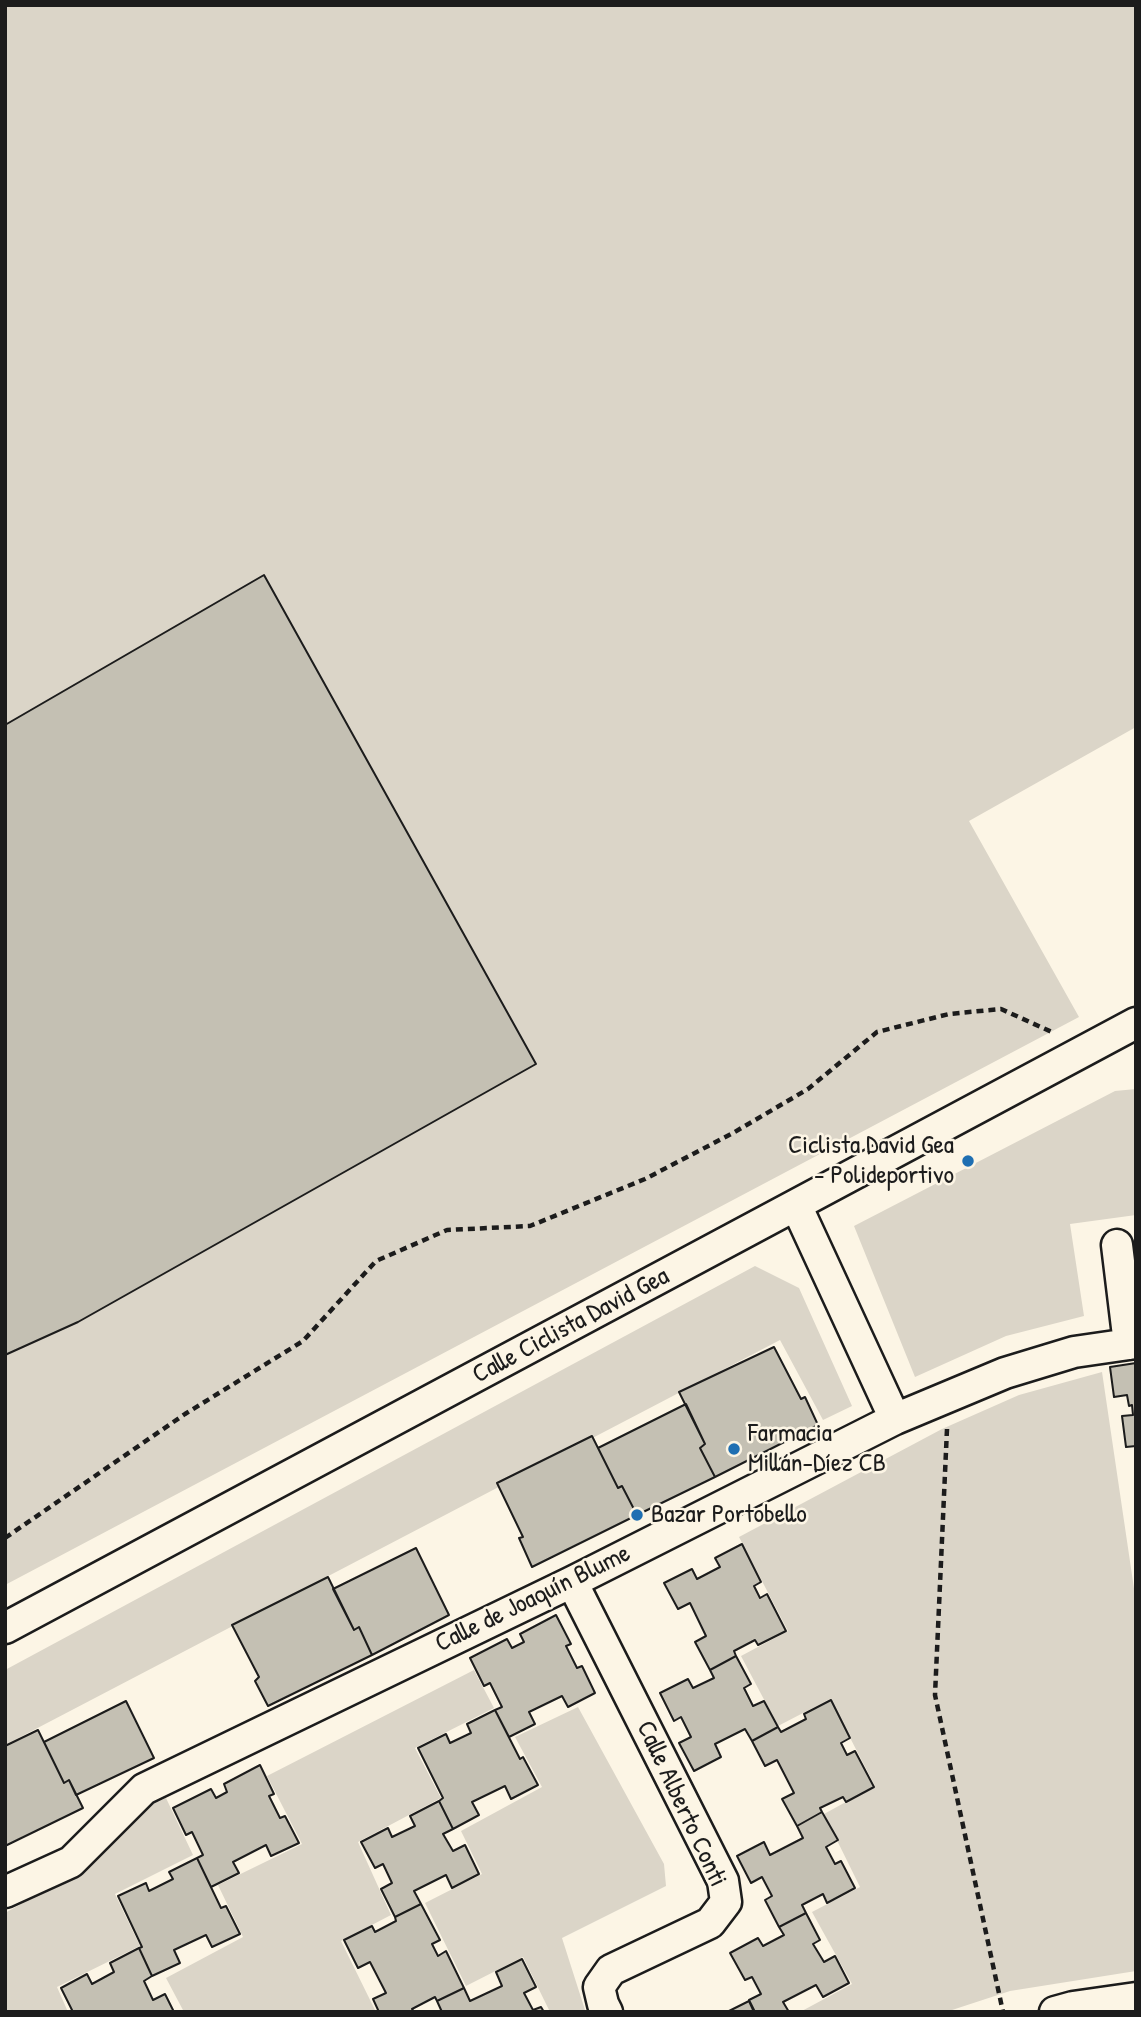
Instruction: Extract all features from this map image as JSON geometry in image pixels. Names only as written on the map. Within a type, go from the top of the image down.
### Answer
[{"type":"street","name":"Calle Ciclista David Gea","points":[[5,1628],[1136,1023]]},
{"type":"street","points":[[796,1205],[895,1419]]},
{"type":"street","name":"Calle de Joaquín Blume","points":[[5,1892],[71,1862],[144,1789],[572,1582],[895,1419],[1006,1373],[1074,1352],[1132,1344],[1117,1245]]},
{"type":"street","name":"Calle Alberto Conti","points":[[572,1582],[723,1881],[726,1902],[710,1923],[611,1969],[599,1987],[607,2012]]},
{"type":"street","points":[[1055,2012],[1136,1998]]},
{"type":"path","points":[[5,1538],[185,1414],[303,1341],[376,1261],[447,1230],[530,1226],[645,1179],[733,1133],[808,1089],[877,1031],[949,1014],[1001,1009],[1088,1048]]},
{"type":"path","points":[[948,1397],[935,1695],[1003,2012]]},
{"type":"shaded area","points":[[5,5],[1136,5],[1136,727],[969,821],[1079,1017],[5,1585]]},
{"type":"shaded area","points":[[1136,1089],[1136,1215],[1070,1224],[1084,1316],[1006,1336],[915,1377],[854,1226],[1115,1091]]},
{"type":"shaded area","points":[[755,1266],[799,1288],[852,1406],[823,1420],[780,1340],[5,1745],[5,1670]]},
{"type":"shaded area","points":[[1102,1372],[1136,1602],[1136,1971],[1010,1991],[946,2012],[800,2012],[852,1984],[812,1912],[860,1887],[824,1814],[875,1786],[830,1699],[778,1726],[741,1656],[788,1631],[739,1537],[942,1429],[1019,1395]]},
{"type":"shaded area","points":[[474,1670],[494,1708],[415,1748],[441,1798],[358,1842],[391,1915],[341,1941],[376,2012],[184,2012],[166,1978],[243,1937],[218,1885],[302,1844],[267,1776]]},
{"type":"shaded area","points":[[578,1707],[664,1864],[666,1886],[562,1938],[585,2010],[550,2012],[523,1957],[466,1986],[425,1903],[482,1874],[461,1831],[542,1787],[515,1737]]},
{"type":"shaded area","points":[[166,1798],[193,1855],[115,1894],[140,1946],[57,1987],[68,2012],[5,2012],[5,1913],[80,1871],[140,1810]]},
{"type":"building","points":[[264,575],[536,1064],[78,1322],[5,1355],[5,725]]},
{"type":"building","points":[[774,1347],[801,1399],[805,1397],[818,1425],[715,1477],[700,1448],[705,1444],[679,1392]]},
{"type":"building","points":[[1136,1363],[1136,1446],[1126,1447],[1122,1416],[1133,1415],[1132,1405],[1129,1406],[1127,1395],[1114,1397],[1110,1367]]},
{"type":"building","points":[[686,1404],[705,1444],[700,1448],[715,1477],[637,1515],[622,1486],[618,1488],[598,1448]]},
{"type":"building","points":[[592,1436],[618,1488],[622,1486],[637,1515],[532,1567],[519,1538],[523,1537],[497,1483]]},
{"type":"building","points":[[742,1544],[761,1582],[754,1586],[760,1598],[767,1594],[786,1631],[758,1645],[755,1640],[734,1651],[736,1656],[710,1670],[695,1642],[706,1636],[690,1603],[678,1609],[664,1583],[692,1569],[697,1579],[720,1567],[715,1558]]},
{"type":"building","points":[[416,1548],[449,1615],[372,1655],[359,1627],[354,1630],[333,1589]]},
{"type":"building","points":[[328,1577],[354,1630],[359,1627],[372,1655],[268,1706],[255,1681],[259,1677],[232,1625]]},
{"type":"building","points":[[556,1615],[571,1644],[566,1646],[577,1668],[582,1666],[595,1693],[568,1707],[562,1696],[529,1712],[535,1724],[509,1737],[495,1710],[502,1707],[490,1683],[484,1686],[470,1658],[507,1639],[512,1648],[524,1642],[520,1634]]},
{"type":"building","points":[[736,1656],[751,1684],[744,1688],[753,1706],[764,1701],[778,1727],[752,1741],[745,1729],[715,1744],[721,1757],[694,1771],[679,1743],[691,1737],[681,1717],[674,1721],[660,1693],[688,1679],[693,1688],[714,1678],[710,1670]]},
{"type":"building","points":[[831,1700],[850,1738],[841,1743],[847,1755],[855,1751],[874,1787],[846,1802],[843,1797],[820,1808],[822,1812],[797,1826],[782,1799],[794,1793],[777,1760],[765,1766],[752,1741],[778,1727],[781,1732],[806,1719],[804,1714]]},
{"type":"building","points":[[126,1701],[154,1758],[76,1795],[69,1780],[64,1783],[44,1742]]},
{"type":"building","points":[[495,1710],[520,1759],[523,1757],[538,1785],[511,1799],[505,1786],[472,1802],[479,1815],[453,1829],[439,1801],[443,1798],[418,1748],[446,1734],[450,1743],[471,1733],[467,1724]]},
{"type":"building","points":[[38,1730],[64,1783],[69,1780],[83,1808],[5,1846],[5,1746]]},
{"type":"building","points":[[260,1765],[274,1794],[269,1796],[280,1818],[285,1816],[299,1843],[271,1856],[266,1845],[233,1862],[239,1873],[211,1887],[197,1858],[203,1855],[192,1832],[186,1835],[173,1808],[211,1789],[216,1798],[227,1792],[224,1784]]},
{"type":"building","points":[[439,1801],[453,1829],[443,1834],[453,1851],[465,1845],[479,1874],[452,1888],[446,1875],[414,1891],[421,1904],[395,1917],[381,1889],[392,1883],[383,1864],[375,1868],[361,1842],[388,1828],[392,1837],[415,1826],[410,1816]]},
{"type":"building","points":[[822,1812],[838,1840],[826,1847],[835,1864],[841,1861],[855,1888],[827,1903],[823,1894],[802,1905],[806,1913],[779,1927],[765,1900],[772,1896],[762,1877],[751,1883],[737,1856],[764,1842],[770,1855],[803,1838],[797,1826]]},
{"type":"building","points":[[197,1858],[221,1908],[226,1906],[240,1934],[212,1947],[206,1935],[174,1950],[180,1963],[152,1976],[139,1948],[142,1947],[118,1896],[146,1883],[149,1891],[173,1879],[169,1872]]},
{"type":"building","points":[[421,1904],[440,1940],[432,1944],[438,1956],[446,1951],[464,1988],[437,2001],[435,1997],[412,2009],[414,2012],[379,2012],[373,1999],[386,1993],[370,1962],[358,1968],[344,1940],[372,1926],[375,1932],[396,1921],[395,1917]]},
{"type":"building","points":[[806,1913],[820,1940],[813,1944],[824,1962],[835,1956],[849,1983],[823,1997],[816,1985],[783,2002],[789,2012],[755,2012],[749,2000],[761,1994],[752,1977],[745,1980],[730,1953],[758,1938],[763,1946],[784,1935],[779,1927]]},
{"type":"building","points":[[139,1948],[152,1976],[144,1981],[153,2000],[165,1994],[174,2012],[73,2012],[61,1988],[87,1974],[92,1984],[114,1972],[110,1963]]},
{"type":"building","points":[[522,1959],[536,1987],[524,1993],[533,2010],[541,2007],[544,2012],[442,2012],[437,2001],[464,1988],[470,2001],[502,1986],[496,1972]]},
{"type":"building","points":[[749,2001],[754,2012],[727,2012]]},
{"type":"place","name":"Ciclista David Gea - Polideportivo","points":[[968,1161]]},
{"type":"place","name":"Farmacia Millán-Díez CB","points":[[734,1449]]},
{"type":"place","name":"Bazar Portobello","points":[[637,1515]]}]
